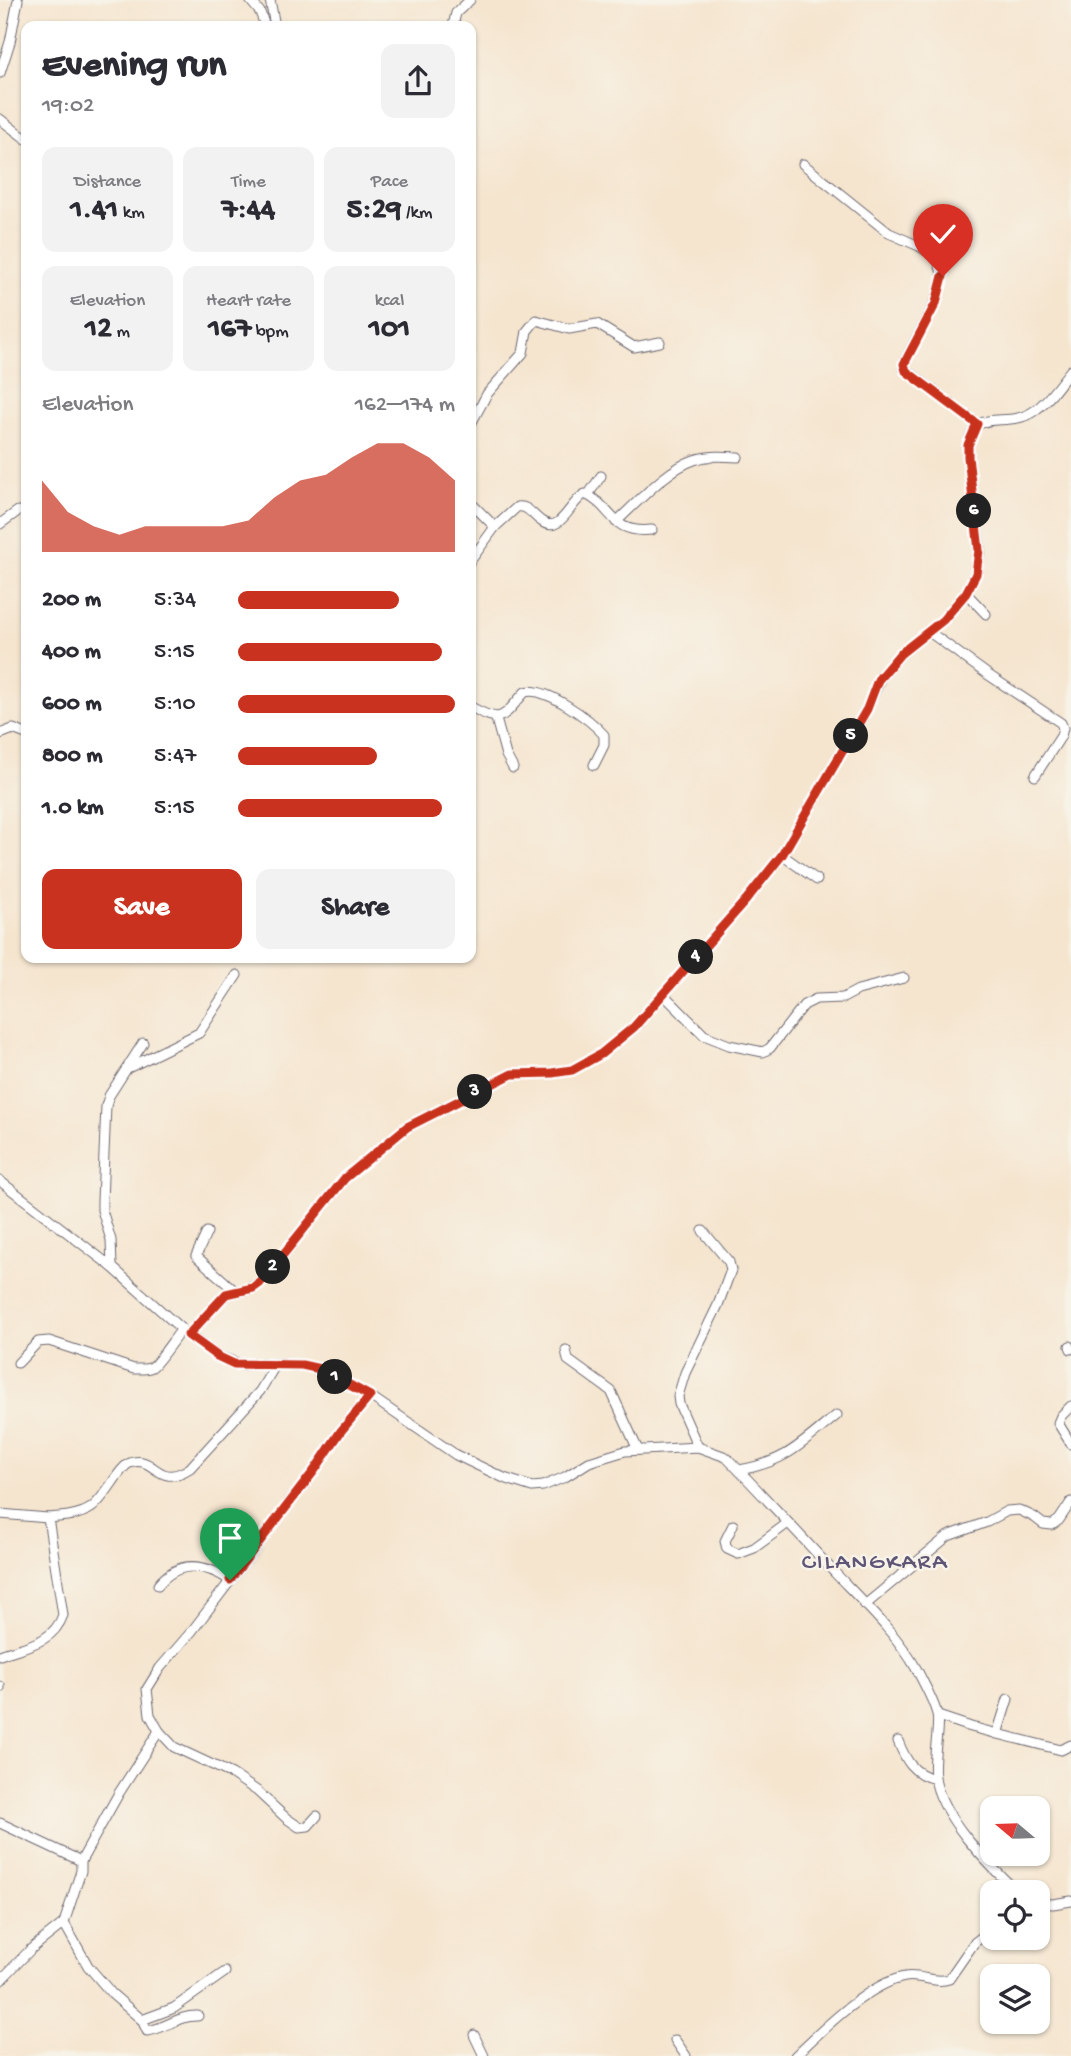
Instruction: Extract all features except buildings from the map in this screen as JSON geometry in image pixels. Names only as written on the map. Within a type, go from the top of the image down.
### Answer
[{"type":"street","points":[[0,73],[10,42],[18,0]]},
{"type":"street","points":[[250,0],[263,21]]},
{"type":"street","points":[[270,0],[274,21]]},
{"type":"street","points":[[454,21],[456,13],[470,0]]},
{"type":"street","points":[[0,119],[21,131]]},
{"type":"street","points":[[803,164],[888,233],[919,246],[933,255],[939,263],[943,276],[936,303],[905,359],[904,368],[977,424]]},
{"type":"street","points":[[476,414],[486,394],[523,353],[527,331],[536,320],[569,329],[597,324],[634,347],[660,342]]},
{"type":"street","points":[[18,1363],[38,1342],[49,1341],[134,1369],[152,1367],[224,1296],[253,1288],[260,1283],[345,1178],[407,1127],[512,1074],[572,1070],[601,1054],[634,1027],[782,855],[867,709],[878,680],[900,654],[943,620],[966,593],[976,574],[979,561],[968,457],[968,445],[977,424],[982,421],[1016,419],[1037,409],[1071,370]]},
{"type":"street","points":[[616,522],[678,468],[693,460],[708,456],[738,457]]},
{"type":"street","points":[[476,554],[495,527],[520,506],[545,524],[555,525],[578,498],[588,495],[601,476]]},
{"type":"street","points":[[588,495],[616,522],[633,530],[652,530]]},
{"type":"street","points":[[476,508],[495,527]]},
{"type":"street","points":[[0,524],[19,511]]},
{"type":"street","points":[[966,593],[986,614]]},
{"type":"street","points":[[928,631],[1061,723],[1061,736],[1035,776]]},
{"type":"street","points":[[476,710],[496,719],[504,715],[525,692],[535,691],[551,698],[588,719],[604,735],[604,745],[594,765]]},
{"type":"street","points":[[496,719],[506,755],[513,768]]},
{"type":"street","points":[[0,734],[13,730],[21,732]]},
{"type":"street","points":[[782,855],[817,880]]},
{"type":"street","points":[[128,1068],[199,1033],[237,975]]},
{"type":"street","points":[[663,995],[704,1035],[716,1041],[763,1052],[770,1048],[804,1005],[811,1001],[843,998],[858,990],[904,978]]},
{"type":"street","points":[[112,1267],[111,1240],[102,1201],[106,1106],[109,1096],[143,1043]]},
{"type":"street","points":[[0,1181],[112,1267],[185,1332],[217,1356],[234,1364],[302,1365],[320,1369],[370,1396],[456,1455],[504,1478],[532,1487],[544,1486],[565,1478],[589,1462],[625,1451],[698,1447],[726,1457],[865,1605],[909,1658],[938,1716],[934,1753],[935,1779],[953,1818],[976,1850],[1006,1880]]},
{"type":"street","points":[[698,1447],[678,1396],[685,1373],[726,1288],[731,1270],[724,1256],[703,1231]]},
{"type":"street","points":[[207,1232],[196,1256],[235,1291]]},
{"type":"street","points":[[566,1350],[568,1360],[611,1391],[638,1450]]},
{"type":"street","points":[[0,1514],[48,1518],[90,1508],[111,1486],[124,1465],[132,1461],[142,1462],[170,1477],[178,1476],[190,1468],[252,1401],[276,1364]]},
{"type":"street","points":[[317,1816],[307,1826],[299,1827],[257,1791],[232,1774],[174,1747],[159,1731],[150,1715],[147,1689],[160,1668],[192,1631],[370,1396]]},
{"type":"street","points":[[1071,1406],[1058,1423],[1071,1444]]},
{"type":"street","points":[[739,1470],[774,1462],[794,1450],[837,1415]]},
{"type":"street","points":[[865,1605],[948,1536],[1007,1511],[1019,1510],[1043,1524],[1052,1525],[1059,1520],[1071,1502]]},
{"type":"street","points":[[0,1656],[22,1649],[50,1635],[59,1627],[63,1615],[48,1518]]},
{"type":"street","points":[[733,1525],[725,1541],[727,1549],[738,1554],[754,1548],[788,1523]]},
{"type":"street","points":[[158,1585],[173,1571],[193,1565],[214,1570],[230,1580]]},
{"type":"street","points":[[998,1734],[1008,1699]]},
{"type":"street","points":[[938,1716],[1061,1751],[1071,1745]]},
{"type":"street","points":[[0,1981],[31,1949],[64,1923],[81,1871],[81,1861],[119,1793],[159,1731]]},
{"type":"street","points":[[898,1741],[904,1758],[913,1770],[919,1775],[935,1779]]},
{"type":"street","points":[[0,1823],[81,1861]]},
{"type":"street","points":[[1050,1904],[1071,1901]]},
{"type":"street","points":[[64,1923],[88,1966],[112,1994],[142,2020],[144,2029],[150,2031],[180,2018],[198,2016]]},
{"type":"street","points":[[794,2056],[838,2015],[893,1981],[911,1976],[938,1982],[949,1979],[980,1939]]},
{"type":"street","points":[[142,2020],[174,2008],[225,1972]]},
{"type":"street","points":[[474,2035],[484,2056]]},
{"type":"street","points":[[675,2040],[686,2056]]},
{"type":"district","name":"CILANGKARA","points":[[875,1563]]},
{"type":"route","points":[[230,1580],[370,1396],[320,1369],[302,1365],[234,1364],[201,1346],[188,1335],[226,1294],[253,1288],[260,1283],[345,1178],[407,1127],[512,1074],[572,1070],[601,1054],[634,1027],[782,855],[867,709],[878,680],[900,654],[943,620],[966,593],[976,574],[979,561],[968,457],[968,445],[977,424],[904,368],[905,359],[936,303],[943,276]]}]
